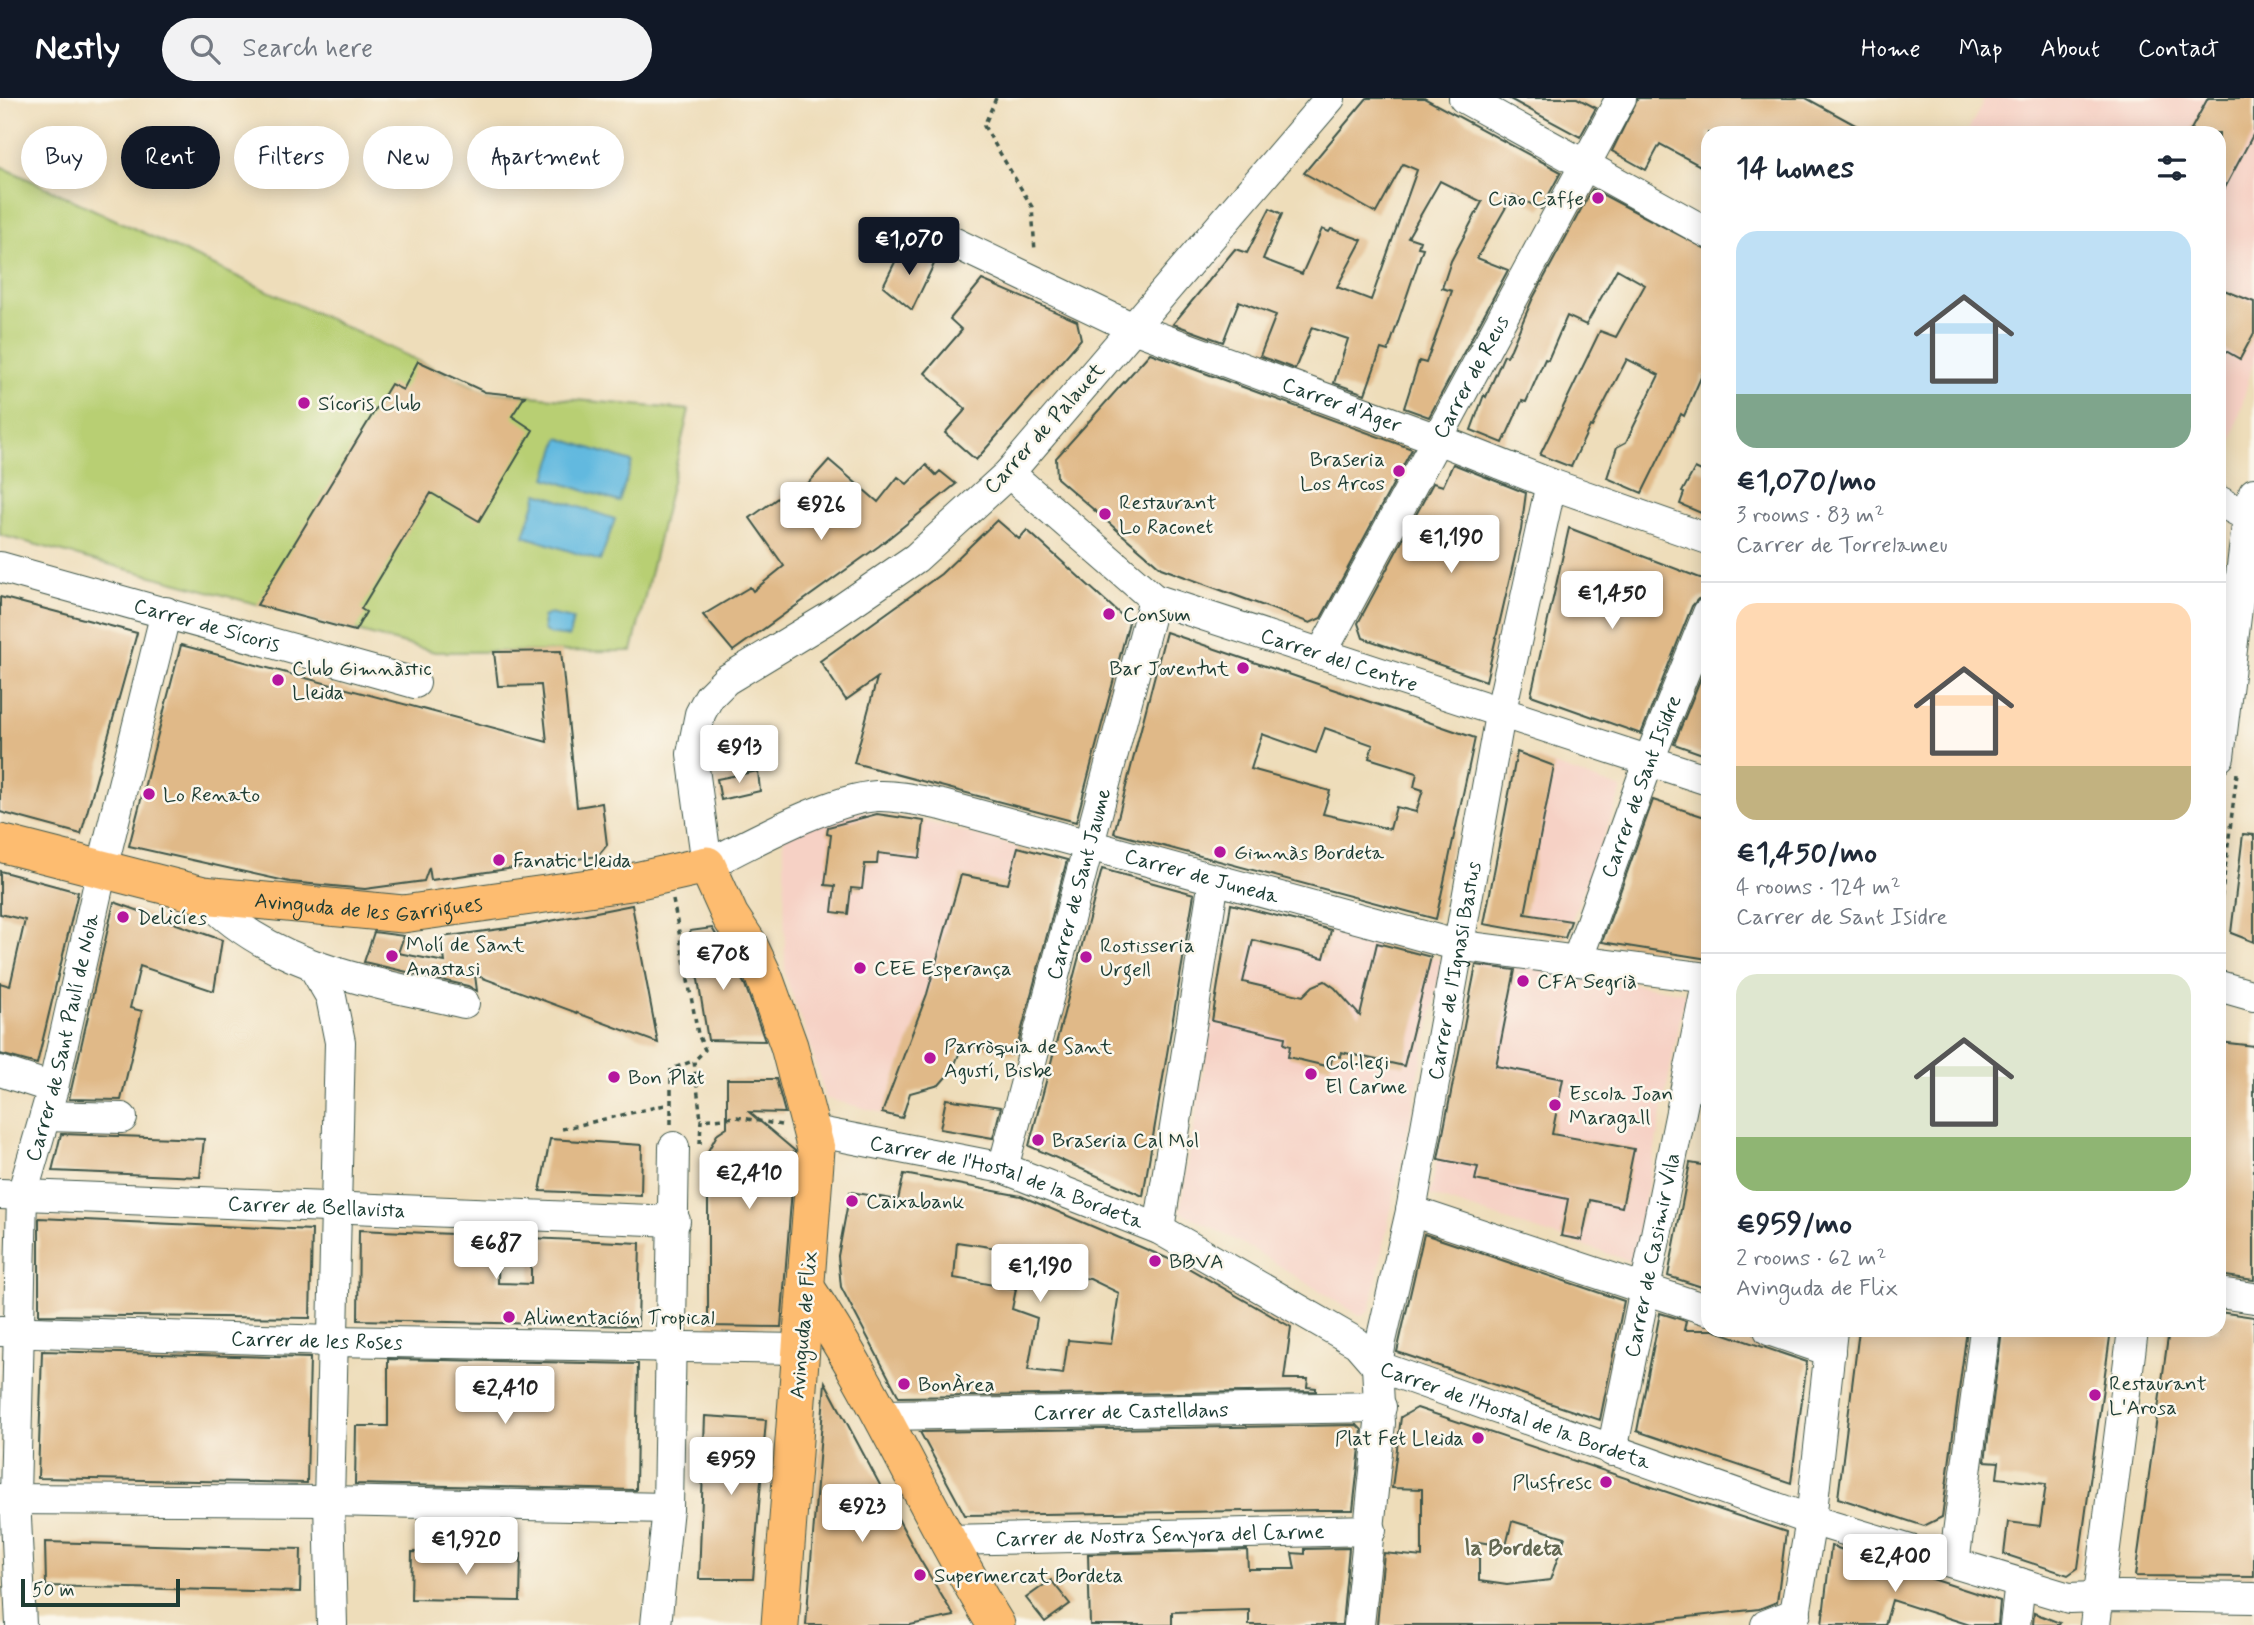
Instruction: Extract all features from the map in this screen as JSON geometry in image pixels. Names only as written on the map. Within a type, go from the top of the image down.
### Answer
[{"type":"main road","name":"Avinguda de les Garrigues","points":[[0,843],[203,895],[403,914],[659,879],[707,865]]},
{"type":"main road","points":[[707,865],[730,916]]},
{"type":"main road","points":[[659,879],[704,895],[730,916]]},
{"type":"main road","name":"Avinguda de Flix","points":[[730,916],[749,945],[764,977],[789,1046],[814,1131],[817,1165],[800,1349],[780,1625]]},
{"type":"main road","points":[[806,1288],[841,1340],[996,1625]]},
{"type":"street","name":"Carrer de Palauet","points":[[707,865],[692,754],[697,724],[709,697],[726,680],[830,617],[916,558],[1009,473],[1330,98]]},
{"type":"street","points":[[1464,98],[1701,229]]},
{"type":"street","name":"Carrer de Reus","points":[[1321,654],[1621,98]]},
{"type":"street","name":"Carrer d'Àger","points":[[934,233],[1133,328],[1437,439],[1551,484],[1701,537]]},
{"type":"street","name":"Carrer del Centre","points":[[1009,473],[1154,599],[1500,715],[1701,778]]},
{"type":"street","name":"Carrer de l'Ignasi Bastus","points":[[1359,1625],[1371,1530],[1381,1407],[1377,1366],[1411,1211],[1500,715],[1551,484]]},
{"type":"street","points":[[2226,503],[2252,510],[2226,689]]},
{"type":"street","name":"Carrer de Sícoris","points":[[0,567],[415,683]]},
{"type":"street","name":"Carrer de Sant Jaume","points":[[1003,1168],[1154,599]]},
{"type":"street","name":"Carrer de Sant Paulí de Nola","points":[[21,1625],[7,1498],[11,1195],[49,1102],[102,869],[166,612]]},
{"type":"street","name":"Carrer de Sant Isidre","points":[[1577,961],[1649,760],[1701,630]]},
{"type":"street","points":[[2226,742],[2229,761]]},
{"type":"street","name":"Carrer de Juneda","points":[[707,865],[765,835],[850,802],[878,796],[942,805],[1457,945],[1701,977]]},
{"type":"street","points":[[1159,1228],[1214,880]]},
{"type":"street","points":[[203,895],[243,932],[314,968],[464,1003]]},
{"type":"street","points":[[314,968],[331,997],[339,1026],[329,1501],[332,1625]]},
{"type":"street","points":[[2226,988],[2254,996]]},
{"type":"street","name":"Carrer de Casimir Vila","points":[[1612,1451],[1701,1013]]},
{"type":"street","points":[[0,1071],[49,1102],[122,1118]]},
{"type":"street","name":"Carrer de l'Hostal de la Bordeta","points":[[814,1131],[1003,1168],[1159,1228],[1357,1343],[1377,1366],[1811,1520],[2069,1598],[2097,1612],[2120,1596],[2254,1598]]},
{"type":"street","points":[[656,1625],[668,1508],[675,1221],[687,1147]]},
{"type":"street","name":"Carrer de Bellavista","points":[[11,1195],[675,1221]]},
{"type":"street","points":[[1411,1211],[1701,1308]]},
{"type":"street","points":[[2226,1294],[2254,1298]]},
{"type":"street","name":"Carrer de les Roses","points":[[9,1331],[333,1341],[800,1349]]},
{"type":"street","points":[[1766,1625],[1795,1619],[1811,1520],[1831,1340],[1812,1337]]},
{"type":"street","points":[[1954,1563],[1984,1337]]},
{"type":"street","points":[[2097,1612],[2132,1337]]},
{"type":"street","name":"Carrer de Castelldans","points":[[883,1415],[1381,1407]]},
{"type":"street","points":[[7,1498],[668,1508]]},
{"type":"street","name":"Carrer de Nostra Senyora del Carme","points":[[948,1540],[1371,1530]]},
{"type":"street","points":[[2015,1625],[2020,1583]]},
{"type":"path","points":[[996,98],[984,126],[1032,207],[1037,282]]},
{"type":"path","points":[[2226,808],[2229,761]]},
{"type":"path","points":[[659,879],[698,1034],[705,1050],[694,1060],[671,1069],[669,1104],[687,1147]]},
{"type":"path","points":[[687,1147],[701,1120],[694,1060]]},
{"type":"path","points":[[562,1129],[669,1104]]},
{"type":"path","points":[[701,1120],[737,1117],[814,1131]]},
{"type":"shaded area","points":[[1985,98],[2254,98],[2254,360],[2226,463],[2226,126],[1971,126]]},
{"type":"shaded area","points":[[1517,752],[1622,789],[1565,938],[1484,924]]},
{"type":"shaded area","name":"CEE Esperança","points":[[861,811],[924,821],[1018,847],[1008,884],[961,875],[927,994],[882,1113],[825,1098],[808,1037],[785,976],[784,831]]},
{"type":"shaded area","name":"Col·legi El Carme","points":[[1231,904],[1443,960],[1370,1311],[1360,1316],[1254,1250],[1180,1211]]},
{"type":"shaded area","name":"Escola Joan Maragall","points":[[1477,958],[1685,993],[1633,1262],[1430,1195]]},
{"type":"green space","name":"Sícoris Club","points":[[0,166],[21,176],[21,189],[49,189],[485,392],[689,410],[632,651],[435,652],[0,535]]},
{"type":"water","points":[[559,438],[632,462],[619,502],[546,478]]},
{"type":"water","points":[[538,493],[615,519],[600,561],[524,536]]},
{"type":"water","points":[[549,614],[573,619],[569,637],[548,634],[544,630],[543,617]]},
{"type":"building","points":[[1367,98],[1424,98],[1561,172],[1541,209],[1513,195],[1477,258],[1508,270],[1429,417],[1404,408],[1419,361],[1426,363],[1452,291],[1442,288],[1451,261],[1482,202],[1440,181],[1408,237],[1420,241],[1418,247],[1423,248],[1388,351],[1381,349],[1365,394],[1334,383],[1348,339],[1312,327],[1295,369],[1260,356],[1276,315],[1239,301],[1223,342],[1173,324],[1235,249],[1247,253],[1270,208],[1282,214],[1263,259],[1302,274],[1322,229],[1329,232],[1331,229],[1362,240],[1337,287],[1371,300],[1417,170],[1403,164],[1376,213],[1304,173]]},
{"type":"building","points":[[1508,98],[1577,98],[1596,108],[1580,137]]},
{"type":"building","points":[[1638,98],[1806,98],[1857,126],[1701,126],[1701,166],[1660,144],[1646,170],[1612,151]]},
{"type":"building","points":[[2208,98],[2254,98],[2254,133],[2226,186],[2226,126],[2193,126]]},
{"type":"building","points":[[1592,189],[1701,246],[1701,377],[1684,416],[1681,414],[1642,493],[1607,478],[1617,447],[1626,442],[1659,375],[1627,359],[1571,467],[1540,455],[1600,331],[1616,337],[1645,285],[1617,269],[1586,325],[1567,316],[1548,360],[1545,359],[1526,402],[1522,401],[1503,443],[1471,430],[1484,395],[1486,397],[1504,355],[1507,356],[1511,349],[1532,300]]},
{"type":"building","points":[[908,250],[935,262],[912,310],[883,286],[899,254]]},
{"type":"building","points":[[982,280],[1077,321],[1081,339],[976,460],[945,433],[966,409],[925,373],[962,330],[950,319]]},
{"type":"building","points":[[2226,291],[2254,302],[2254,333],[2240,359],[2226,351]]},
{"type":"building","points":[[1150,353],[1412,449],[1321,618],[1310,623],[1161,568],[1057,478],[1056,458]]},
{"type":"building","points":[[418,361],[485,392],[525,396],[512,416],[533,430],[479,521],[431,493],[361,609],[366,612],[355,631],[257,605],[391,384],[403,390]]},
{"type":"building","points":[[829,460],[878,502],[898,477],[907,484],[926,465],[936,475],[940,471],[956,484],[879,546],[733,651],[703,615],[750,587],[753,591],[784,566],[750,518],[786,492],[796,497]]},
{"type":"building","points":[[1453,464],[1526,493],[1521,530],[1486,681],[1363,638],[1358,623],[1433,483],[1443,486]]},
{"type":"building","points":[[1695,468],[1701,471],[1701,513],[1680,504],[1684,493],[1682,492]]},
{"type":"building","points":[[997,520],[1019,539],[1027,530],[1129,622],[1076,822],[854,763],[877,678],[846,700],[820,661],[941,574]]},
{"type":"building","points":[[1569,528],[1701,578],[1701,598],[1692,606],[1641,734],[1531,695]]},
{"type":"building","points":[[0,597],[137,633],[81,834],[0,812]]},
{"type":"building","points":[[1166,632],[1475,738],[1436,919],[1114,833]],"holes":[[[1325,728],[1373,745],[1369,758],[1417,773],[1414,787],[1423,790],[1416,812],[1396,807],[1390,829],[1323,814],[1330,791],[1251,769],[1262,734],[1316,753]]]},
{"type":"building","points":[[181,645],[547,742],[541,685],[498,686],[494,652],[561,651],[577,807],[602,803],[607,845],[598,856],[431,880],[429,867],[424,881],[365,889],[290,882],[129,846]]},
{"type":"building","points":[[1701,677],[1701,754],[1674,744]]},
{"type":"building","points":[[1517,752],[1554,766],[1525,914],[1571,921],[1565,938],[1484,924]]},
{"type":"building","points":[[758,771],[760,791],[721,800],[717,779]]},
{"type":"building","points":[[1653,800],[1701,816],[1701,958],[1602,942]]},
{"type":"building","points":[[877,814],[924,821],[920,858],[878,853],[877,864],[865,864],[862,889],[851,888],[848,914],[832,912],[835,886],[825,885],[831,835],[827,834],[828,827]]},
{"type":"building","points":[[2243,834],[2254,835],[2254,942],[2231,933]]},
{"type":"building","points":[[1018,847],[1067,860],[1015,1055],[963,1044],[953,1069],[939,1085],[910,1093],[902,1118],[882,1113],[927,994],[961,875],[1008,884]]},
{"type":"building","points":[[1102,869],[1194,894],[1143,1196],[1029,1146]]},
{"type":"building","points":[[0,871],[78,892],[37,1064],[0,1054],[0,983],[10,986],[25,920],[0,914]]},
{"type":"building","points":[[114,902],[222,940],[214,991],[140,966],[130,1008],[142,1011],[121,1100],[69,1099]]},
{"type":"building","points":[[1231,904],[1331,930],[1324,958],[1253,940],[1243,982],[1303,996],[1313,986],[1325,981],[1335,988],[1360,1016],[1377,943],[1431,957],[1404,1066],[1341,1052],[1340,1057],[1333,1055],[1330,1067],[1288,1057],[1290,1046],[1284,1044],[1285,1037],[1212,1021]]},
{"type":"building","points":[[632,905],[658,1043],[475,975],[477,991],[468,986],[364,962],[374,932],[404,936],[398,953],[445,962],[441,937],[530,925]]},
{"type":"building","points":[[712,928],[745,985],[765,1041],[708,1040],[690,931]]},
{"type":"building","points":[[1476,965],[1515,970],[1496,1066],[1563,1079],[1552,1134],[1634,1149],[1622,1207],[1590,1200],[1582,1240],[1561,1236],[1568,1199],[1475,1180],[1478,1167],[1438,1159]]},
{"type":"building","points":[[2226,1043],[2254,1046],[2254,1280],[2226,1276]]},
{"type":"building","points":[[727,1079],[776,1079],[785,1113],[749,1112],[795,1151],[781,1327],[708,1326],[708,1151],[718,1133],[727,1127]]},
{"type":"building","points":[[946,1099],[1001,1107],[993,1138],[940,1129]]},
{"type":"building","points":[[61,1134],[204,1139],[200,1177],[52,1171]]},
{"type":"building","points":[[550,1139],[642,1145],[641,1195],[540,1191]]},
{"type":"building","points":[[1690,1163],[1701,1165],[1701,1287],[1668,1276]]},
{"type":"building","points":[[904,1174],[1021,1196],[1183,1265],[1291,1327],[1284,1379],[1308,1379],[1307,1387],[1316,1388],[1316,1391],[899,1397],[841,1287],[838,1256],[850,1192],[898,1200]],"holes":[[[957,1242],[1010,1250],[1008,1257],[1058,1268],[1057,1272],[1063,1275],[1090,1279],[1119,1293],[1111,1344],[1068,1340],[1063,1374],[1028,1370],[1037,1318],[1012,1309],[1016,1289],[954,1278]]]},
{"type":"building","points":[[39,1218],[312,1230],[310,1318],[39,1315]]},
{"type":"building","points":[[359,1230],[499,1236],[498,1283],[531,1284],[531,1238],[640,1243],[638,1326],[358,1320]]},
{"type":"building","points":[[1424,1234],[1624,1301],[1600,1420],[1397,1352]]},
{"type":"building","points":[[1660,1313],[1686,1321],[1684,1330],[1701,1330],[1701,1337],[1734,1337],[1807,1362],[1791,1483],[1637,1431]]},
{"type":"building","points":[[2226,1313],[2254,1317],[2254,1577],[2135,1576],[2168,1337],[2226,1337]]},
{"type":"building","points":[[1858,1337],[1966,1337],[1942,1517],[1924,1526],[1838,1498]]},
{"type":"building","points":[[2001,1337],[2110,1337],[2078,1568],[2068,1575],[2004,1554],[2008,1522],[2040,1526],[2046,1484],[1997,1478],[1999,1462],[1985,1461]]},
{"type":"building","points":[[42,1351],[310,1358],[307,1483],[38,1478]]},
{"type":"building","points":[[388,1359],[638,1364],[636,1490],[355,1484],[356,1426],[388,1426]]},
{"type":"building","points":[[825,1382],[919,1558],[954,1616],[910,1625],[806,1625]]},
{"type":"building","points":[[1417,1408],[1786,1532],[1777,1602],[1759,1609],[1618,1625],[1377,1625],[1384,1553],[1422,1557],[1422,1489],[1392,1488],[1401,1417]],"holes":[[[1512,1521],[1565,1537],[1550,1580],[1507,1585],[1479,1581],[1479,1542],[1506,1546]]]},
{"type":"building","points":[[705,1416],[766,1420],[753,1579],[699,1579]]},
{"type":"building","points":[[1357,1425],[1362,1430],[1353,1510],[965,1515],[920,1432]]},
{"type":"building","points":[[45,1542],[301,1549],[300,1592],[46,1586]]},
{"type":"building","points":[[1831,1546],[2000,1601],[1998,1625],[1970,1625],[1892,1600],[1885,1625],[1822,1625]]},
{"type":"building","points":[[1349,1548],[1342,1625],[1249,1625],[1249,1610],[1172,1612],[1172,1625],[1090,1625],[1088,1554],[1247,1550],[1248,1569],[1295,1569],[1292,1553],[1305,1554],[1305,1549]]},
{"type":"building","points":[[412,1552],[521,1554],[520,1601],[411,1599]]},
{"type":"building","points":[[1051,1580],[1070,1604],[1045,1622],[1026,1598]]},
{"type":"building","points":[[2034,1613],[2060,1623],[2033,1625]]},
{"type":"place","name":"Ciao Caffe","points":[[1598,198]]},
{"type":"place","name":"Sícoris Club","points":[[304,403]]},
{"type":"place","name":"Braseria Los Arcos","points":[[1399,471]]},
{"type":"place","name":"Restaurant Lo Raconet","points":[[1105,514]]},
{"type":"place","name":"Consum","points":[[1109,614]]},
{"type":"place","name":"Bar Joventut","points":[[1243,668]]},
{"type":"place","name":"Club Gimnàstic Lleida","points":[[278,680]]},
{"type":"place","name":"Lo Renato","points":[[149,794]]},
{"type":"place","name":"Gimnàs Bordeta","points":[[1220,852]]},
{"type":"place","name":"Fanatic Lleida","points":[[499,860]]},
{"type":"place","name":"Delicíes","points":[[123,917]]},
{"type":"place","name":"Molí de Sant Anastasi","points":[[392,956]]},
{"type":"place","name":"Rostisseria Urgell","points":[[1086,957]]},
{"type":"place","name":"CEE Esperança","points":[[860,968]]},
{"type":"place","name":"CFA Segrià","points":[[1523,981]]},
{"type":"place","name":"Parròquia de Sant Agustí, Bisbe","points":[[930,1058]]},
{"type":"place","name":"Col·legi El Carme","points":[[1311,1074]]},
{"type":"place","name":"Bon Plat","points":[[614,1077]]},
{"type":"place","name":"Escola Joan Maragall","points":[[1555,1105]]},
{"type":"place","name":"Braseria Cal Mol","points":[[1038,1140]]},
{"type":"place","name":"Caixabank","points":[[852,1201]]},
{"type":"place","name":"BBVA","points":[[1155,1261]]},
{"type":"place","name":"Alimentación Tropical","points":[[509,1317]]},
{"type":"place","name":"BonÀrea","points":[[904,1384]]},
{"type":"place","name":"Restaurant L'Arosa","points":[[2095,1395]]},
{"type":"place","name":"Plat Fet Lleida","points":[[1478,1438]]},
{"type":"place","name":"Plusfresc","points":[[1606,1482]]},
{"type":"place","name":"Supermercat Bordeta","points":[[920,1575]]},
{"type":"district","name":"la Bordeta","points":[[1514,1547]]}]
